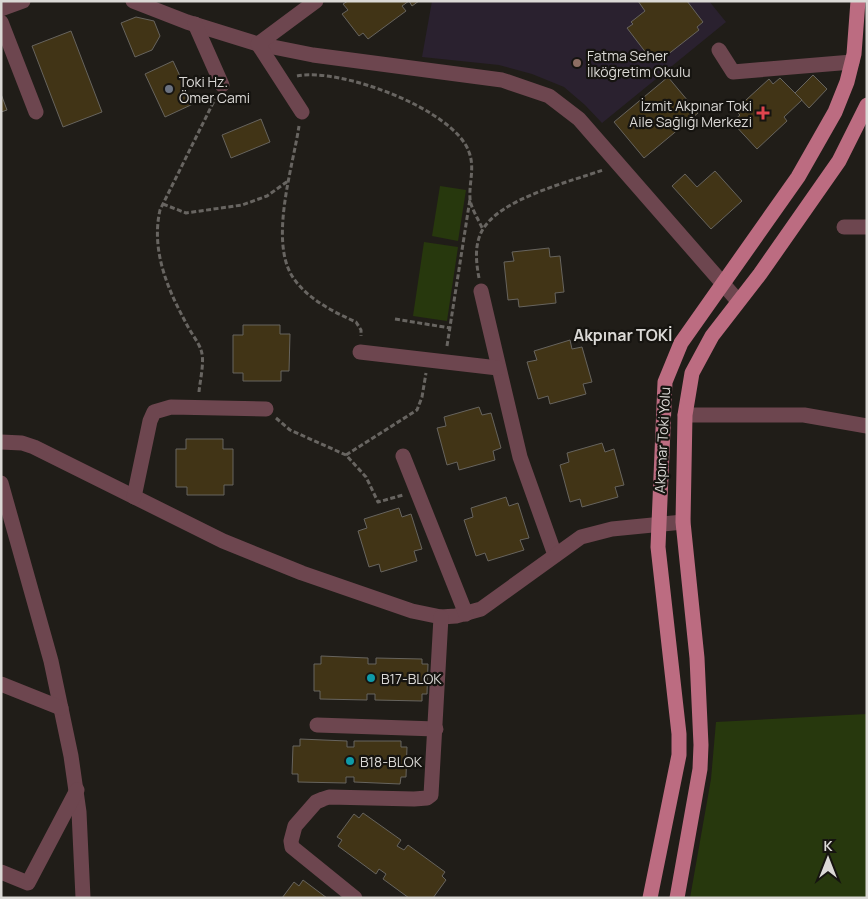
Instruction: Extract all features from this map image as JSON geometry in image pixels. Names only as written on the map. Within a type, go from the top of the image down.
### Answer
[{"type":"main road","name":"Akpınar Toki Yolu","points":[[650,898],[679,755],[679,734],[658,546],[665,382],[681,343],[798,177],[818,143],[847,82],[858,21],[858,1]]},
{"type":"main road","name":"Akpınar Toki Yolu","points":[[676,898],[700,769],[702,738],[697,658],[683,522],[685,415],[692,373],[698,358],[738,301],[760,274],[838,161],[867,105]]},
{"type":"street","points":[[1,9],[23,1]]},
{"type":"street","points":[[133,1],[194,24],[258,44],[313,56],[502,80],[529,87],[549,96],[565,106],[738,301]]},
{"type":"street","points":[[258,44],[316,1]]},
{"type":"street","points":[[1,22],[36,112]]},
{"type":"street","points":[[194,24],[222,85]]},
{"type":"street","points":[[258,44],[302,112]]},
{"type":"street","points":[[719,50],[733,72],[852,62]]},
{"type":"street","points":[[844,227],[867,227]]},
{"type":"street","points":[[481,291],[520,457],[555,555]]},
{"type":"street","points":[[360,352],[498,368]]},
{"type":"street","points":[[134,497],[150,420],[154,412],[171,407],[266,410]]},
{"type":"street","points":[[685,415],[804,415],[867,426]]},
{"type":"street","points":[[1,442],[22,443],[34,447],[223,541],[302,573],[412,610],[441,617],[466,614],[481,609],[555,555],[581,538],[593,533],[683,522]]},
{"type":"street","points":[[403,456],[466,614]]},
{"type":"street","points":[[1,483],[30,581],[61,708],[77,790],[83,898]]},
{"type":"street","points":[[355,898],[292,847],[291,841],[295,826],[316,802],[330,797],[427,798],[433,790],[441,617]]},
{"type":"street","points":[[1,684],[61,708]]},
{"type":"street","points":[[316,725],[436,729]]},
{"type":"street","points":[[1,872],[28,883],[77,790]]},
{"type":"path","points":[[282,80],[302,75],[331,78],[370,86],[404,98],[432,112],[456,133],[468,150],[472,165],[470,199],[445,362]]},
{"type":"path","points":[[199,408],[202,351],[174,300],[159,258],[157,224],[163,204],[222,85]]},
{"type":"path","points":[[302,112],[289,180],[284,239],[286,265],[294,279],[308,295],[356,322],[361,330],[360,352]]},
{"type":"path","points":[[481,291],[476,253],[482,230],[492,218],[506,208],[618,164]]},
{"type":"path","points":[[163,204],[186,214],[242,205],[267,196],[289,180]]},
{"type":"path","points":[[470,199],[482,230]]},
{"type":"path","points":[[395,319],[450,328]]},
{"type":"path","points":[[346,455],[417,410],[422,397],[428,360]]},
{"type":"path","points":[[266,410],[290,430],[346,455],[366,477],[378,502],[416,491]]},
{"type":"shaded area","name":"Fatma Seher İlköğretim Okulu","points":[[432,1],[709,1],[726,22],[602,123],[564,87],[532,74],[499,65],[422,57]]},
{"type":"green space","points":[[440,186],[466,190],[458,241],[432,236]]},
{"type":"green space","points":[[424,242],[458,247],[447,321],[413,316]]},
{"type":"green space","points":[[867,714],[867,898],[690,898],[711,779],[716,722]]},
{"type":"building","points":[[348,1],[409,1],[402,6],[406,11],[368,39],[363,33],[359,36],[342,14],[348,10],[343,4]]},
{"type":"building","points":[[409,1],[419,1],[412,6]]},
{"type":"building","points":[[638,1],[687,1],[703,22],[697,27],[699,30],[662,59],[660,57],[653,62],[627,28],[633,24],[631,22],[645,11]]},
{"type":"building","points":[[136,17],[154,21],[160,36],[152,50],[135,57],[121,23]]},
{"type":"building","points":[[71,31],[102,112],[63,127],[32,46]]},
{"type":"building","name":"Toki Hz. Ömer Cami","points":[[173,61],[193,104],[165,117],[145,74]]},
{"type":"building","points":[[813,75],[827,89],[809,108],[795,93]]},
{"type":"building","points":[[668,77],[698,113],[644,158],[614,122]]},
{"type":"building","name":"İzmit Akpınar Toki Aile Sağlığı Merkezi","points":[[780,78],[802,100],[784,117],[787,121],[757,149],[732,122],[740,115],[735,110],[769,79],[773,84]]},
{"type":"building","points":[[1,94],[7,110],[1,112]]},
{"type":"building","points":[[261,119],[270,142],[231,158],[222,135]]},
{"type":"building","points":[[715,171],[742,201],[711,229],[672,186],[685,174],[697,187]]},
{"type":"building","points":[[549,248],[550,257],[560,256],[564,292],[555,293],[556,303],[519,307],[518,299],[508,300],[504,262],[514,261],[512,252]]},
{"type":"building","points":[[243,325],[280,325],[280,334],[290,334],[289,371],[281,371],[281,381],[243,381],[243,373],[233,373],[233,335],[243,335]]},
{"type":"building","points":[[570,340],[572,349],[582,347],[592,382],[583,384],[586,394],[550,404],[548,396],[538,399],[527,362],[537,360],[534,351]]},
{"type":"building","points":[[479,407],[482,415],[491,413],[501,448],[493,451],[495,460],[459,470],[457,462],[447,465],[437,428],[446,426],[444,417]]},
{"type":"building","points":[[186,439],[223,439],[223,449],[233,449],[233,485],[224,485],[224,495],[187,495],[187,487],[176,487],[176,449],[186,449]]},
{"type":"building","points":[[602,443],[605,452],[614,449],[624,485],[615,487],[618,497],[582,507],[580,499],[570,502],[560,465],[569,462],[567,453]]},
{"type":"building","points":[[506,497],[509,506],[518,503],[529,538],[520,540],[524,550],[488,561],[485,553],[476,556],[464,520],[473,517],[471,508]]},
{"type":"building","points":[[399,508],[402,517],[411,514],[422,549],[414,551],[417,561],[381,572],[379,564],[369,567],[358,531],[367,528],[364,519]]},
{"type":"building","name":"B17-BLOK","points":[[321,656],[368,658],[368,664],[376,664],[376,658],[422,659],[422,664],[428,664],[427,694],[422,694],[422,701],[375,700],[375,694],[367,694],[367,700],[320,699],[320,691],[314,691],[314,664],[321,664]]},
{"type":"building","name":"B18-BLOK","points":[[300,739],[347,741],[347,747],[354,747],[354,741],[401,741],[401,747],[407,747],[406,777],[401,777],[400,784],[354,782],[354,777],[346,777],[346,783],[298,782],[298,774],[292,774],[293,746],[300,746]]},
{"type":"building","points":[[363,813],[401,840],[397,846],[404,850],[408,845],[445,872],[442,876],[446,880],[433,898],[409,898],[383,879],[386,874],[379,869],[376,874],[338,846],[342,840],[337,837],[354,814],[359,818]]},
{"type":"building","points":[[303,880],[327,898],[282,898],[294,882],[299,886]]},
{"type":"place","name":"Fatma Seher İlköğretim Okulu","points":[[577,63]]},
{"type":"place","name":"Toki Hz. Ömer Cami","points":[[169,89]]},
{"type":"place","name":"İzmit Akpınar Toki Aile Sağlığı Merkezi","points":[[763,113]]},
{"type":"place","name":"B17-BLOK","points":[[371,678]]},
{"type":"place","name":"B18-BLOK","points":[[350,761]]},
{"type":"district","name":"Akpınar TOKİ","points":[[623,335]]}]
